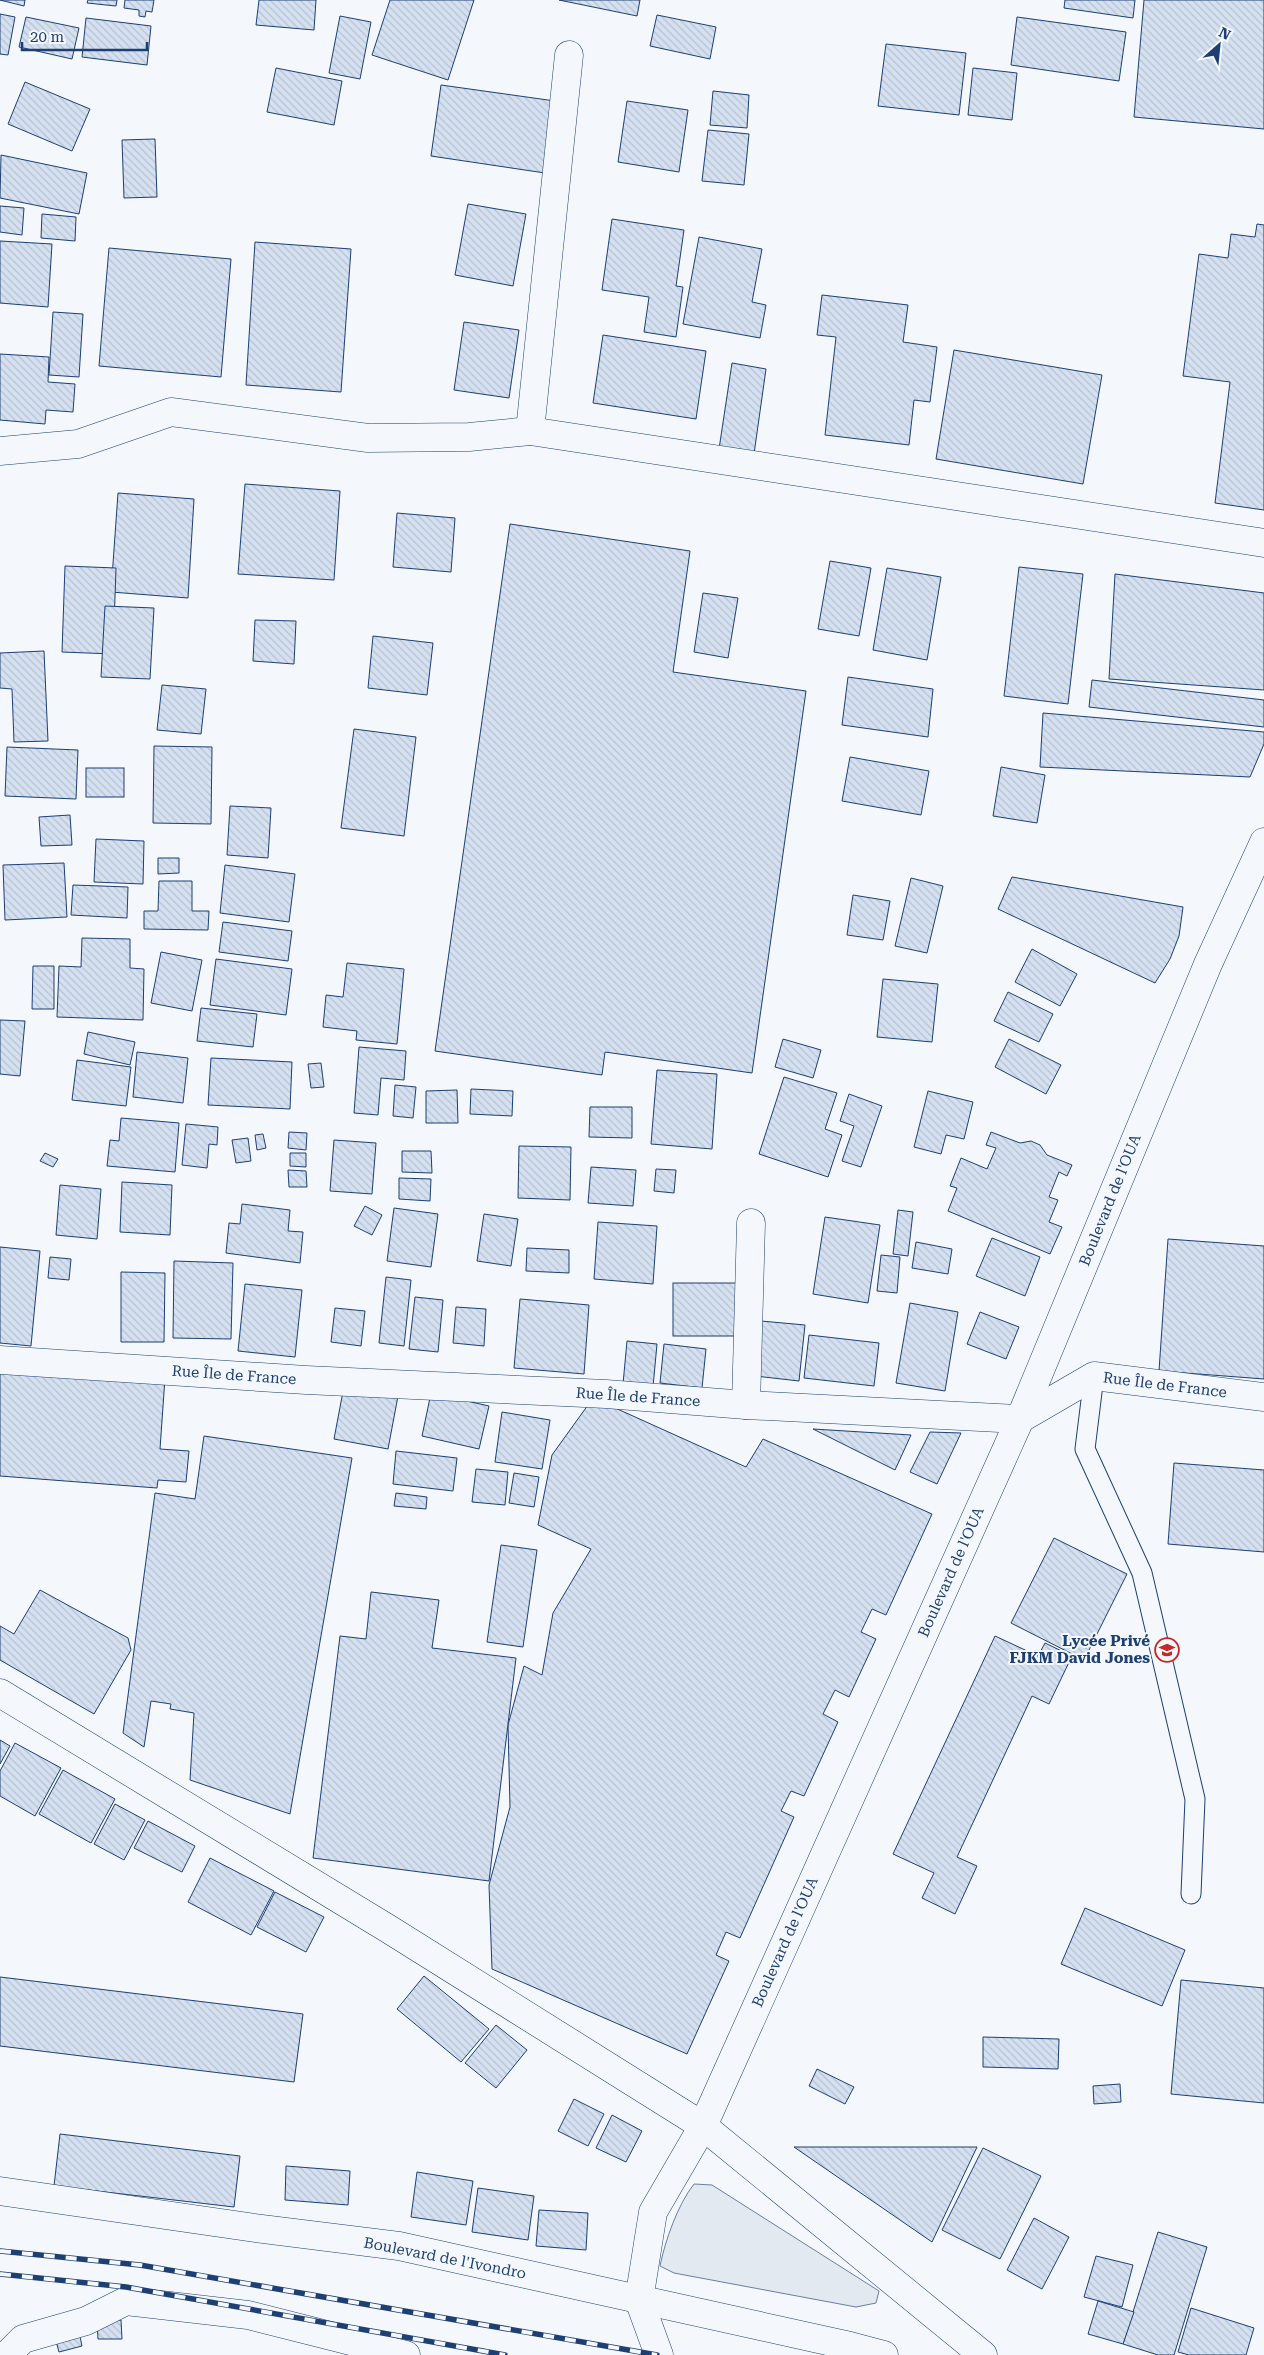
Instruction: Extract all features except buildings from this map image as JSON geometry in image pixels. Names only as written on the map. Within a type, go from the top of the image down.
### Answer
[{"type":"street","points":[[530,431],[569,56]]},
{"type":"street","points":[[0,451],[78,444],[171,412],[368,438],[469,437],[530,431],[1264,543]]},
{"type":"street","name":"Boulevard de l'OUA","points":[[640,2300],[653,2212],[703,2126],[1020,1419],[1208,964],[1264,842]]},
{"type":"street","points":[[746,1405],[751,1223]]},
{"type":"street","name":"Rue Île de France","points":[[0,1360],[306,1380],[606,1394],[746,1405],[1020,1419],[1094,1376],[1264,1397]]},
{"type":"street","points":[[0,1693],[396,1934],[703,2126],[983,2355]]},
{"type":"street","name":"Boulevard de l'Ivondro","points":[[0,2191],[255,2228],[399,2246],[884,2355]]},
{"type":"street","points":[[640,2300],[659,2355]]},
{"type":"street","points":[[7,2355],[23,2339],[86,2321],[126,2301],[248,2315],[406,2355]]},
{"type":"lane","points":[[1094,1376],[1085,1449],[1142,1573],[1194,1799],[1191,1894]]},
{"type":"shaded area","points":[[694,2184],[712,2185],[879,2291],[876,2303],[856,2307],[674,2273],[660,2266],[673,2223]]},
{"type":"railway","points":[[0,2251],[140,2265],[657,2355]]},
{"type":"railway","points":[[0,2274],[126,2287],[505,2355]]},
{"type":"place","name":"Lycée Privé FJKM David Jones","points":[[1167,1650]]}]
